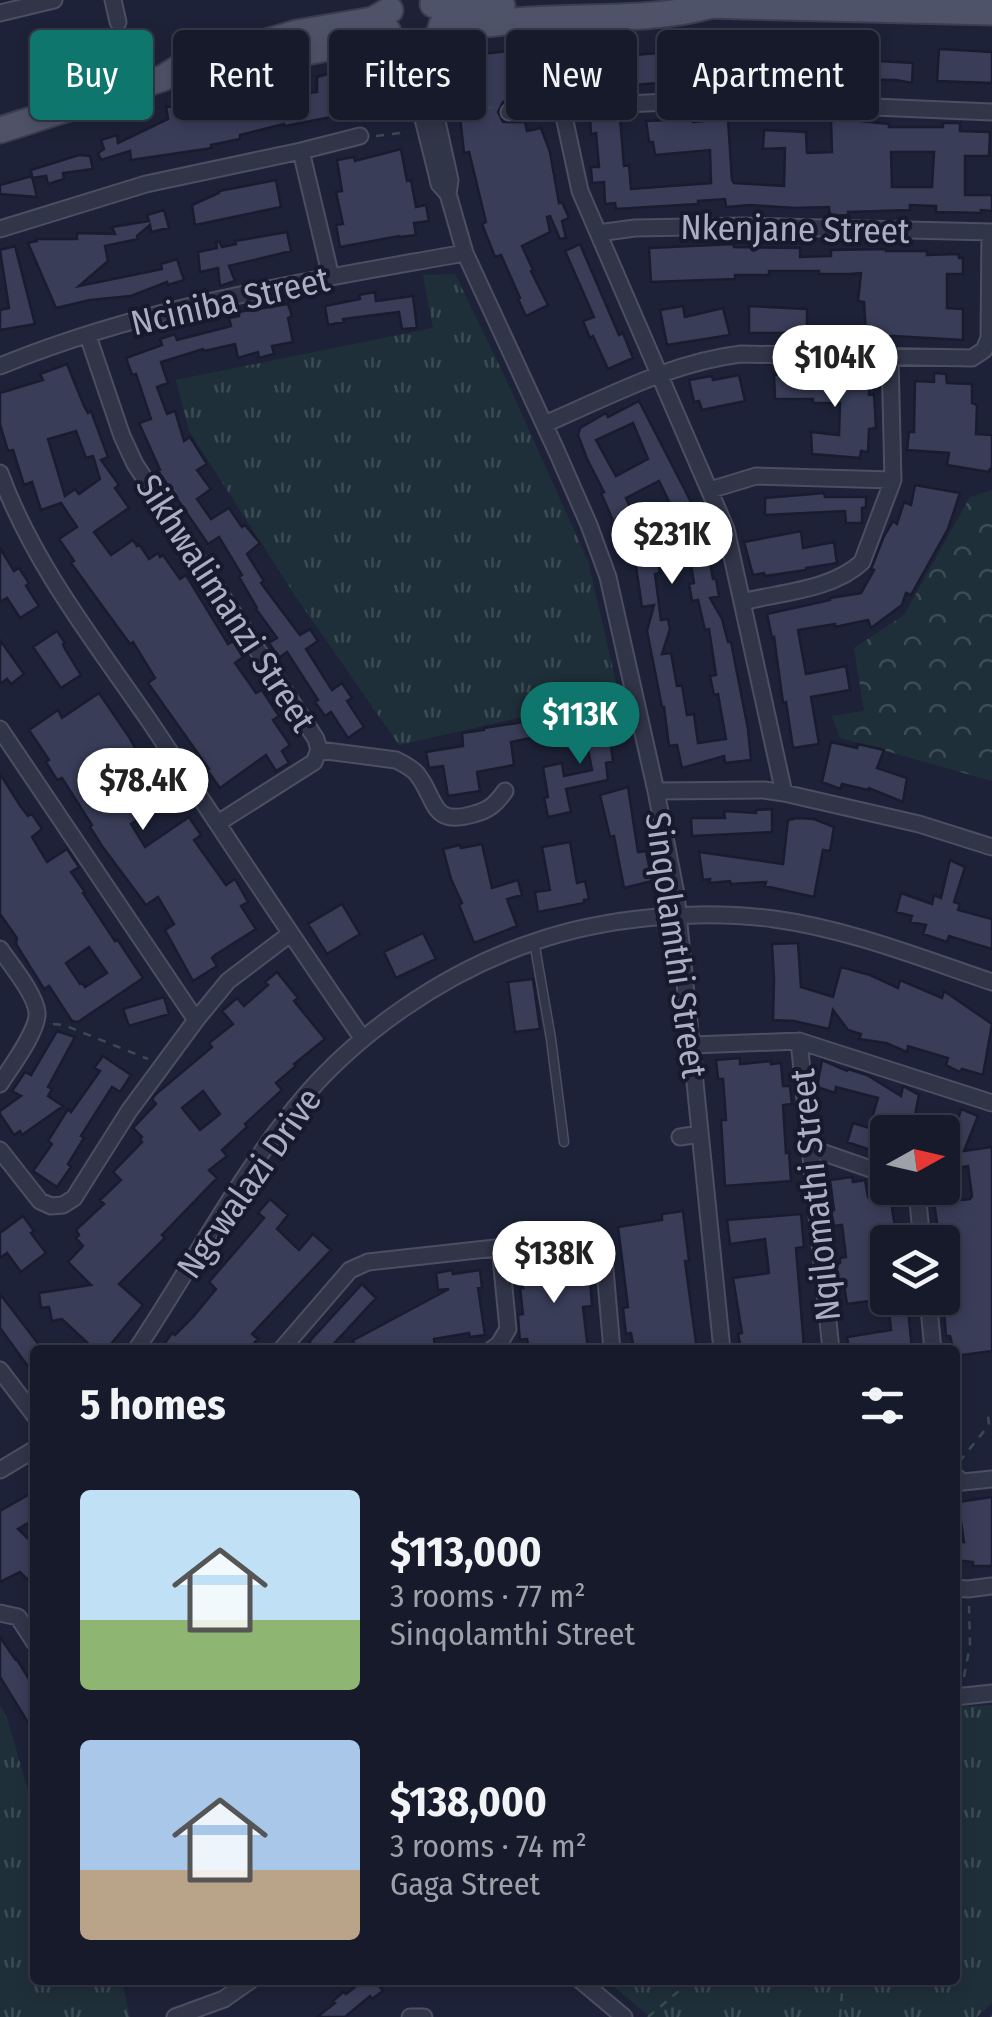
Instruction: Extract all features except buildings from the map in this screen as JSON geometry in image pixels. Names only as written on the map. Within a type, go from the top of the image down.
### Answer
[{"type":"main road","points":[[430,2],[471,8],[627,0]]},
{"type":"main road","points":[[430,2],[442,20],[432,30]]},
{"type":"main road","points":[[456,30],[491,22],[672,14],[701,2],[947,6],[990,14]]},
{"type":"main road","points":[[391,30],[387,28],[396,3]]},
{"type":"main road","points":[[153,75],[298,34],[373,20],[396,3]]},
{"type":"main road","points":[[153,76],[176,80],[329,48]]},
{"type":"main road","points":[[0,130],[30,119]]},
{"type":"street","points":[[0,13],[54,0]]},
{"type":"street","points":[[113,0],[118,22]]},
{"type":"street","points":[[637,103],[711,100],[992,112]]},
{"type":"street","name":"Sinqolamthi Street","points":[[423,120],[439,184],[448,194]]},
{"type":"street","name":"Sinqolamthi Street","points":[[437,120],[450,180],[448,194],[465,253],[545,424],[608,577],[656,791],[678,916],[721,1345]]},
{"type":"street","points":[[565,120],[580,190],[726,529],[784,794]]},
{"type":"street","points":[[0,228],[146,184],[360,136]]},
{"type":"street","points":[[301,151],[331,277]]},
{"type":"street","name":"Nkenjane Street","points":[[598,233],[635,228],[744,226],[991,232]]},
{"type":"street","points":[[545,424],[661,374],[723,356],[972,358],[984,350],[989,338],[991,232]]},
{"type":"street","name":"Nciniba Street","points":[[0,366],[62,343],[191,307],[465,253]]},
{"type":"street","name":"Sikhwalimanzi Street","points":[[88,336],[135,464],[292,700],[320,750],[314,762],[218,823]]},
{"type":"street","points":[[742,602],[834,580],[862,562],[893,480],[890,356]]},
{"type":"street","points":[[0,474],[6,508],[364,1039]]},
{"type":"street","points":[[710,490],[756,476],[893,480]]},
{"type":"street","points":[[0,729],[196,1020]]},
{"type":"street","points":[[320,750],[396,760],[418,775],[437,810],[452,818],[490,809],[505,791]]},
{"type":"street","points":[[656,791],[764,790],[920,824],[992,847]]},
{"type":"street","name":"Ngcwalazi Drive","points":[[139,1345],[264,1150],[326,1072],[399,1012],[440,985],[534,942],[608,924],[678,916],[774,919],[883,945],[992,982]]},
{"type":"street","points":[[0,1150],[40,1201],[51,1206],[63,1205],[74,1198],[196,1020],[228,981],[290,934]]},
{"type":"street","points":[[0,949],[37,1009],[36,1022],[0,1084]]},
{"type":"street","points":[[692,1045],[799,1040],[992,1103]]},
{"type":"street","name":"Nqilomathi Street","points":[[799,1040],[830,1345]]},
{"type":"street","points":[[680,1137],[700,1134]]},
{"type":"street","points":[[810,1148],[870,1169]]},
{"type":"street","points":[[285,1345],[350,1270],[360,1265],[577,1239],[596,1246],[606,1264],[612,1345]]},
{"type":"street","points":[[498,1345],[508,1329],[500,1247]]},
{"type":"street","points":[[930,1315],[933,1345]]},
{"type":"street","points":[[0,1370],[30,1409]]},
{"type":"street","points":[[0,1470],[30,1451]]},
{"type":"street","points":[[960,1480],[992,1479]]},
{"type":"street","points":[[961,1588],[992,1586]]},
{"type":"street","points":[[0,1613],[18,1618],[30,1636]]},
{"type":"street","points":[[960,1697],[992,1693]]},
{"type":"street","points":[[175,2017],[224,2000],[245,1985]]},
{"type":"street","points":[[586,1985],[624,2017]]},
{"type":"street","points":[[596,2017],[610,2006]]},
{"type":"street","points":[[410,2017],[424,2017]]},
{"type":"lane","points":[[534,942],[564,1142]]},
{"type":"path","points":[[118,22],[123,30]]},
{"type":"path","points":[[360,136],[424,128]]},
{"type":"path","points":[[36,1022],[64,1025],[163,1065]]},
{"type":"path","points":[[960,1461],[989,1424],[988,1415],[992,1415]]},
{"type":"path","points":[[960,1688],[970,1645],[961,1588]]},
{"type":"path","points":[[648,2017],[686,1985]]},
{"type":"path","points":[[840,2017],[843,1985]]},
{"type":"green space","points":[[455,274],[588,561],[619,695],[399,745],[298,600],[189,431],[176,380],[433,328],[423,275]]},
{"type":"green space","points":[[992,490],[992,781],[840,738],[832,716],[864,711],[854,648],[904,615],[970,497]]},
{"type":"green space","points":[[0,1705],[30,1797],[30,1985],[123,1985],[130,2017],[0,2017]]},
{"type":"green space","points":[[992,1705],[992,2003],[977,2017],[650,2017],[612,1985],[960,1985],[960,1707]]}]
